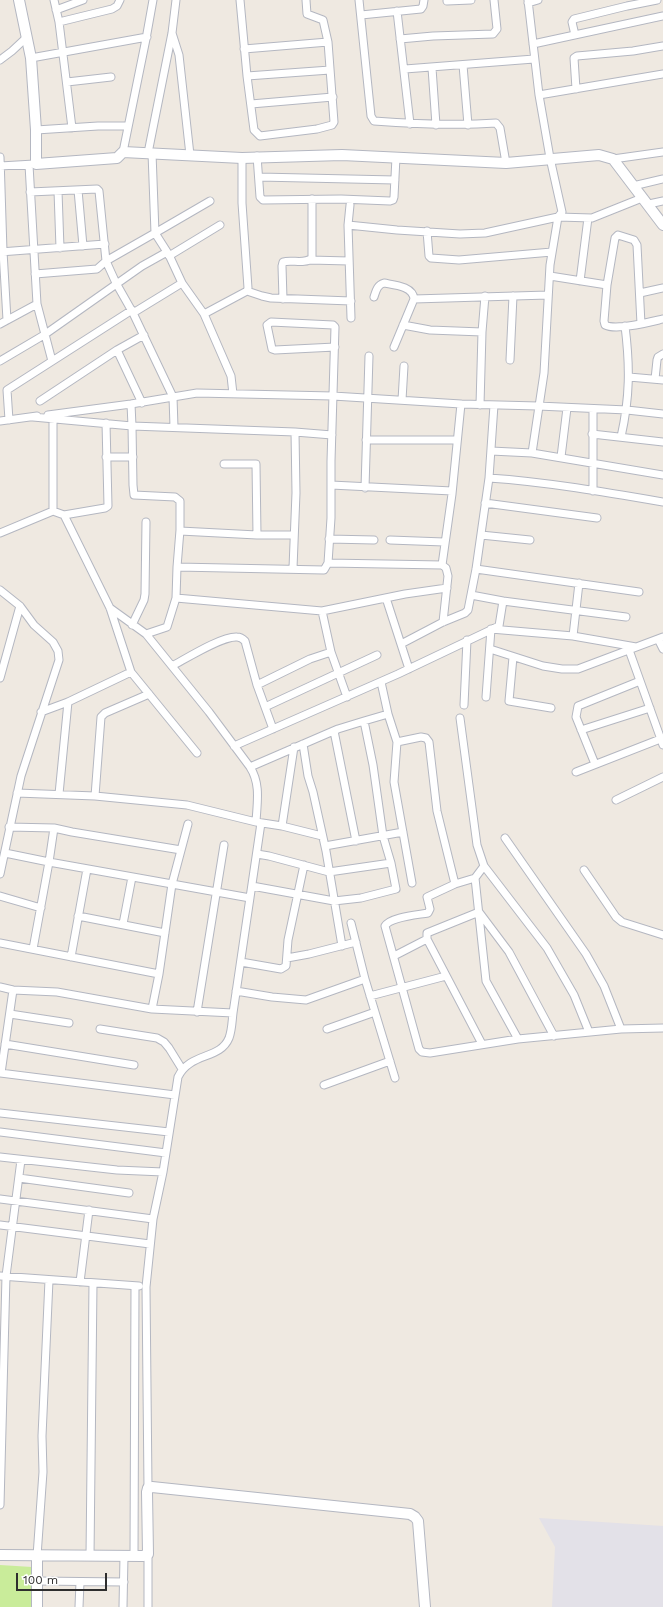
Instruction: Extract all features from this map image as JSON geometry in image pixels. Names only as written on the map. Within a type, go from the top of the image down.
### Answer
[{"type":"street","points":[[20,0],[31,58],[36,130],[30,192],[35,249],[37,304],[52,361]]},
{"type":"street","points":[[54,0],[59,22],[72,128]]},
{"type":"street","points":[[56,10],[83,0]]},
{"type":"street","points":[[59,22],[112,9],[117,6],[120,0]]},
{"type":"street","points":[[0,166],[33,165],[117,158],[123,152],[147,37],[153,0]]},
{"type":"street","points":[[176,0],[172,33],[150,153],[155,233],[168,254],[182,283],[204,314],[231,376],[233,394]]},
{"type":"street","points":[[240,0],[244,49],[254,130],[260,136],[317,129],[332,125],[335,119],[328,42],[322,20],[307,14],[306,0]]},
{"type":"street","points":[[359,0],[370,116],[374,121],[468,126],[496,124],[498,126],[506,163]]},
{"type":"street","points":[[361,15],[421,9],[424,0]]},
{"type":"street","points":[[448,1],[471,0]]},
{"type":"street","points":[[400,39],[433,36],[493,34],[497,29],[494,0]]},
{"type":"street","points":[[532,453],[544,374],[552,252],[558,217],[562,212],[550,158],[534,59],[528,1],[538,0]]},
{"type":"street","points":[[575,35],[572,22],[574,19],[657,0]]},
{"type":"street","points":[[397,11],[410,124]]},
{"type":"street","points":[[533,44],[663,16]]},
{"type":"street","points":[[172,33],[179,55],[190,154]]},
{"type":"street","points":[[0,60],[12,51],[27,36]]},
{"type":"street","points":[[31,58],[147,37]]},
{"type":"street","points":[[244,49],[328,42]]},
{"type":"street","points":[[576,89],[574,58],[577,56],[633,51],[663,46]]},
{"type":"street","points":[[404,69],[534,59]]},
{"type":"street","points":[[463,65],[468,126]]},
{"type":"street","points":[[432,68],[436,125]]},
{"type":"street","points":[[247,76],[330,70]]},
{"type":"street","points":[[539,95],[663,74]]},
{"type":"street","points":[[67,82],[111,78]]},
{"type":"street","points":[[251,104],[333,97]]},
{"type":"street","points":[[36,130],[98,126],[128,126]]},
{"type":"street","points":[[123,152],[190,154],[242,158],[257,156],[342,155],[506,163],[550,158],[599,155],[613,159],[663,152]]},
{"type":"street","points":[[257,156],[260,197],[263,200],[341,198],[390,201],[393,200],[394,197],[396,157]]},
{"type":"street","points":[[0,157],[1,252],[7,320]]},
{"type":"street","points":[[242,158],[242,203],[248,285],[247,291]]},
{"type":"street","points":[[613,159],[663,225]]},
{"type":"street","points":[[259,176],[395,180]]},
{"type":"street","points":[[633,186],[663,179]]},
{"type":"street","points":[[30,192],[97,189],[99,191],[106,261],[144,335],[173,398],[174,427]]},
{"type":"street","points":[[78,190],[83,246]]},
{"type":"street","points":[[58,191],[60,248]]},
{"type":"street","points":[[310,260],[312,255],[312,199]]},
{"type":"street","points":[[35,274],[97,269],[106,261],[210,201]]},
{"type":"street","points":[[348,225],[460,234],[485,233],[558,217],[588,218],[646,201],[663,201]]},
{"type":"street","points":[[350,205],[348,225],[351,318]]},
{"type":"street","points":[[580,281],[588,218]]},
{"type":"street","points":[[0,361],[44,335],[142,266],[168,254],[220,225]]},
{"type":"street","points":[[427,231],[429,256],[432,258],[459,260],[552,252]]},
{"type":"street","points":[[641,324],[637,245],[634,240],[620,235],[616,236],[607,285],[605,325],[608,327],[625,326],[641,324],[663,319]]},
{"type":"street","points":[[1,252],[105,244]]},
{"type":"street","points":[[283,298],[283,262],[306,262],[310,260],[349,261]]},
{"type":"street","points":[[550,276],[607,285]]},
{"type":"street","points":[[9,420],[6,390],[182,283]]},
{"type":"street","points":[[374,297],[378,286],[384,283],[409,289],[413,294],[414,299],[394,347]]},
{"type":"street","points":[[640,293],[663,288]]},
{"type":"street","points":[[204,314],[247,291],[262,296],[351,301]]},
{"type":"street","points":[[414,299],[548,295]]},
{"type":"street","points":[[480,405],[482,332],[485,296]]},
{"type":"street","points":[[510,360],[513,296]]},
{"type":"street","points":[[0,324],[37,304]]},
{"type":"street","points":[[177,567],[293,568],[324,570],[328,563],[331,485],[335,347],[335,328],[333,324],[271,322],[267,325],[270,346],[275,350],[335,347]]},
{"type":"street","points":[[403,325],[430,330],[482,332]]},
{"type":"street","points":[[621,437],[627,410],[629,377],[629,356],[625,326]]},
{"type":"street","points":[[40,401],[117,350],[144,335]]},
{"type":"street","points":[[117,350],[142,403]]},
{"type":"street","points":[[655,379],[657,360],[658,357],[663,354]]},
{"type":"street","points":[[365,488],[369,356]]},
{"type":"street","points":[[402,400],[404,366]]},
{"type":"street","points":[[629,377],[663,380]]},
{"type":"street","points":[[0,421],[142,403],[197,393],[333,396],[480,405],[627,410],[663,414]]},
{"type":"street","points":[[132,404],[134,495],[175,497],[179,499],[180,502],[180,532],[176,598],[167,627],[146,634]]},
{"type":"street","points":[[443,622],[448,572],[442,565],[452,491],[461,404]]},
{"type":"street","points":[[401,644],[443,622],[465,613],[470,604],[489,478],[494,405]]},
{"type":"street","points":[[561,457],[568,408]]},
{"type":"street","points":[[593,409],[593,491]]},
{"type":"street","points":[[33,417],[132,426],[295,432],[332,435]]},
{"type":"street","points":[[53,419],[54,511]]},
{"type":"street","points":[[0,533],[54,511],[64,515],[108,506],[106,424]]},
{"type":"street","points":[[293,568],[296,493],[295,432]]},
{"type":"street","points":[[592,434],[663,442]]},
{"type":"street","points":[[366,440],[457,440]]},
{"type":"street","points":[[491,450],[561,457],[663,475]]},
{"type":"street","points":[[106,457],[133,457]]},
{"type":"street","points":[[224,464],[256,464],[257,535]]},
{"type":"street","points":[[489,478],[593,491],[663,502]]},
{"type":"street","points":[[331,485],[365,488],[452,491]]},
{"type":"street","points":[[485,503],[597,518]]},
{"type":"street","points":[[64,515],[110,608],[131,672],[197,753]]},
{"type":"street","points":[[132,625],[144,600],[145,594],[146,522]]},
{"type":"street","points":[[180,532],[294,535]]},
{"type":"street","points":[[481,535],[530,540]]},
{"type":"street","points":[[329,539],[374,540]]},
{"type":"street","points":[[390,540],[444,542]]},
{"type":"street","points":[[328,563],[442,565]]},
{"type":"street","points":[[476,569],[639,592]]},
{"type":"street","points":[[573,636],[580,583]]},
{"type":"street","points":[[176,598],[322,611],[386,598],[447,588]]},
{"type":"street","points":[[0,590],[20,606],[34,625],[53,642],[58,651],[59,660],[21,776],[0,874]]},
{"type":"street","points":[[471,595],[502,601],[626,617]]},
{"type":"street","points":[[386,598],[410,669]]},
{"type":"street","points":[[234,746],[382,682],[499,626],[502,601]]},
{"type":"street","points":[[0,678],[3,658],[20,606]]},
{"type":"street","points":[[110,608],[146,634],[250,767],[254,773],[258,789],[259,823],[256,854],[233,1012],[232,1030],[224,1046],[217,1051],[191,1061],[182,1069],[178,1077],[163,1172],[153,1219],[146,1287],[148,1607]]},
{"type":"street","points":[[322,611],[331,652],[347,697]]},
{"type":"street","points":[[492,629],[573,636],[636,647]]},
{"type":"street","points":[[486,697],[492,629]]},
{"type":"street","points":[[172,666],[226,638],[240,637],[245,641],[273,729]]},
{"type":"street","points":[[490,650],[543,666],[562,669],[578,669],[661,638],[663,649]]},
{"type":"street","points":[[464,705],[467,640]]},
{"type":"street","points":[[576,772],[662,740],[629,650]]},
{"type":"street","points":[[258,685],[310,659],[331,652]]},
{"type":"street","points":[[265,707],[377,655]]},
{"type":"street","points":[[513,656],[509,701],[551,708]]},
{"type":"street","points":[[41,712],[68,702],[131,672]]},
{"type":"street","points":[[595,764],[576,717],[576,710],[580,704],[640,681]]},
{"type":"street","points":[[382,682],[388,714],[397,742],[394,782],[412,883]]},
{"type":"street","points":[[95,796],[101,717],[105,713],[149,694]]},
{"type":"street","points":[[59,794],[68,702]]},
{"type":"street","points":[[581,730],[650,708]]},
{"type":"street","points":[[250,767],[334,731],[388,714]]},
{"type":"street","points":[[460,718],[477,845],[484,866],[547,948],[574,995],[589,1032]]},
{"type":"street","points":[[252,886],[334,901],[361,898],[395,890],[396,887],[391,863],[383,836],[373,765],[364,721]]},
{"type":"street","points":[[334,731],[356,841]]},
{"type":"street","points":[[397,742],[421,737],[426,738],[429,742],[437,811],[454,884]]},
{"type":"street","points":[[303,744],[308,776],[325,846],[342,946]]},
{"type":"street","points":[[282,826],[294,747]]},
{"type":"street","points":[[616,800],[663,777]]},
{"type":"street","points":[[17,793],[95,796],[187,805],[259,823],[282,826],[322,836]]},
{"type":"street","points":[[152,1009],[159,974],[172,884],[188,824]]},
{"type":"street","points":[[9,827],[54,828],[181,850]]},
{"type":"street","points":[[33,949],[54,828]]},
{"type":"street","points":[[325,846],[403,832]]},
{"type":"street","points":[[505,838],[586,954],[604,986],[621,1029]]},
{"type":"street","points":[[197,1012],[224,845]]},
{"type":"street","points":[[5,853],[216,893],[250,898]]},
{"type":"street","points":[[256,854],[329,872],[391,863]]},
{"type":"street","points":[[241,962],[281,969],[286,966],[288,940],[304,865]]},
{"type":"street","points":[[484,866],[475,878],[454,884],[426,897],[430,909],[428,913],[394,919],[386,924],[385,928],[394,956],[401,987],[419,1049],[422,1052],[430,1053],[518,1039],[621,1029],[663,1028]]},
{"type":"street","points":[[71,957],[86,869]]},
{"type":"street","points":[[584,870],[616,917],[622,922],[663,935]]},
{"type":"street","points":[[123,924],[132,877]]},
{"type":"street","points":[[475,878],[486,981],[518,1039]]},
{"type":"street","points":[[0,896],[41,908]]},
{"type":"street","points":[[479,912],[428,933],[427,939],[482,1044]]},
{"type":"street","points":[[479,912],[509,952],[554,1036]]},
{"type":"street","points":[[78,916],[165,933]]},
{"type":"street","points":[[351,923],[365,980],[395,1078]]},
{"type":"street","points":[[394,956],[427,939]]},
{"type":"street","points":[[287,958],[356,942]]},
{"type":"street","points":[[0,943],[159,974]]},
{"type":"street","points":[[370,996],[446,976]]},
{"type":"street","points":[[236,991],[272,997],[306,1000],[365,980]]},
{"type":"street","points":[[0,987],[13,990],[56,992],[152,1009],[197,1012],[233,1012]]},
{"type":"street","points":[[13,990],[0,1073],[176,1095]]},
{"type":"street","points":[[327,1029],[375,1012]]},
{"type":"street","points":[[10,1014],[69,1023]]},
{"type":"street","points":[[100,1029],[157,1038],[164,1042],[182,1069]]},
{"type":"street","points":[[5,1044],[134,1065]]},
{"type":"street","points":[[324,1085],[390,1061]]},
{"type":"street","points":[[0,1113],[169,1132]]},
{"type":"street","points":[[0,1132],[166,1153]]},
{"type":"street","points":[[0,1157],[117,1170],[163,1172]]},
{"type":"street","points":[[0,1505],[3,1276],[13,1227],[21,1160]]},
{"type":"street","points":[[19,1178],[129,1193]]},
{"type":"street","points":[[0,1199],[153,1219]]},
{"type":"street","points":[[80,1282],[89,1210]]},
{"type":"street","points":[[0,1225],[150,1244]]},
{"type":"street","points":[[3,1276],[146,1287]]},
{"type":"street","points":[[37,1607],[37,1556],[43,1472],[42,1436],[49,1280]]},
{"type":"street","points":[[90,1556],[93,1283]]},
{"type":"street","points":[[124,1607],[124,1582],[129,1556],[134,1390],[135,1286]]},
{"type":"street","points":[[134,1390],[147,1390]]},
{"type":"street","points":[[148,1488],[152,1487],[410,1514],[418,1521],[424,1607]]},
{"type":"street","points":[[0,1555],[129,1556],[148,1554]]},
{"type":"street","points":[[37,1582],[124,1582]]},
{"type":"street","points":[[79,1607],[80,1582]]},
{"type":"shaded area","points":[[539,1518],[663,1526],[663,1607],[552,1607],[555,1547]]},
{"type":"green space","points":[[0,1565],[32,1567],[32,1607],[0,1607]]}]
